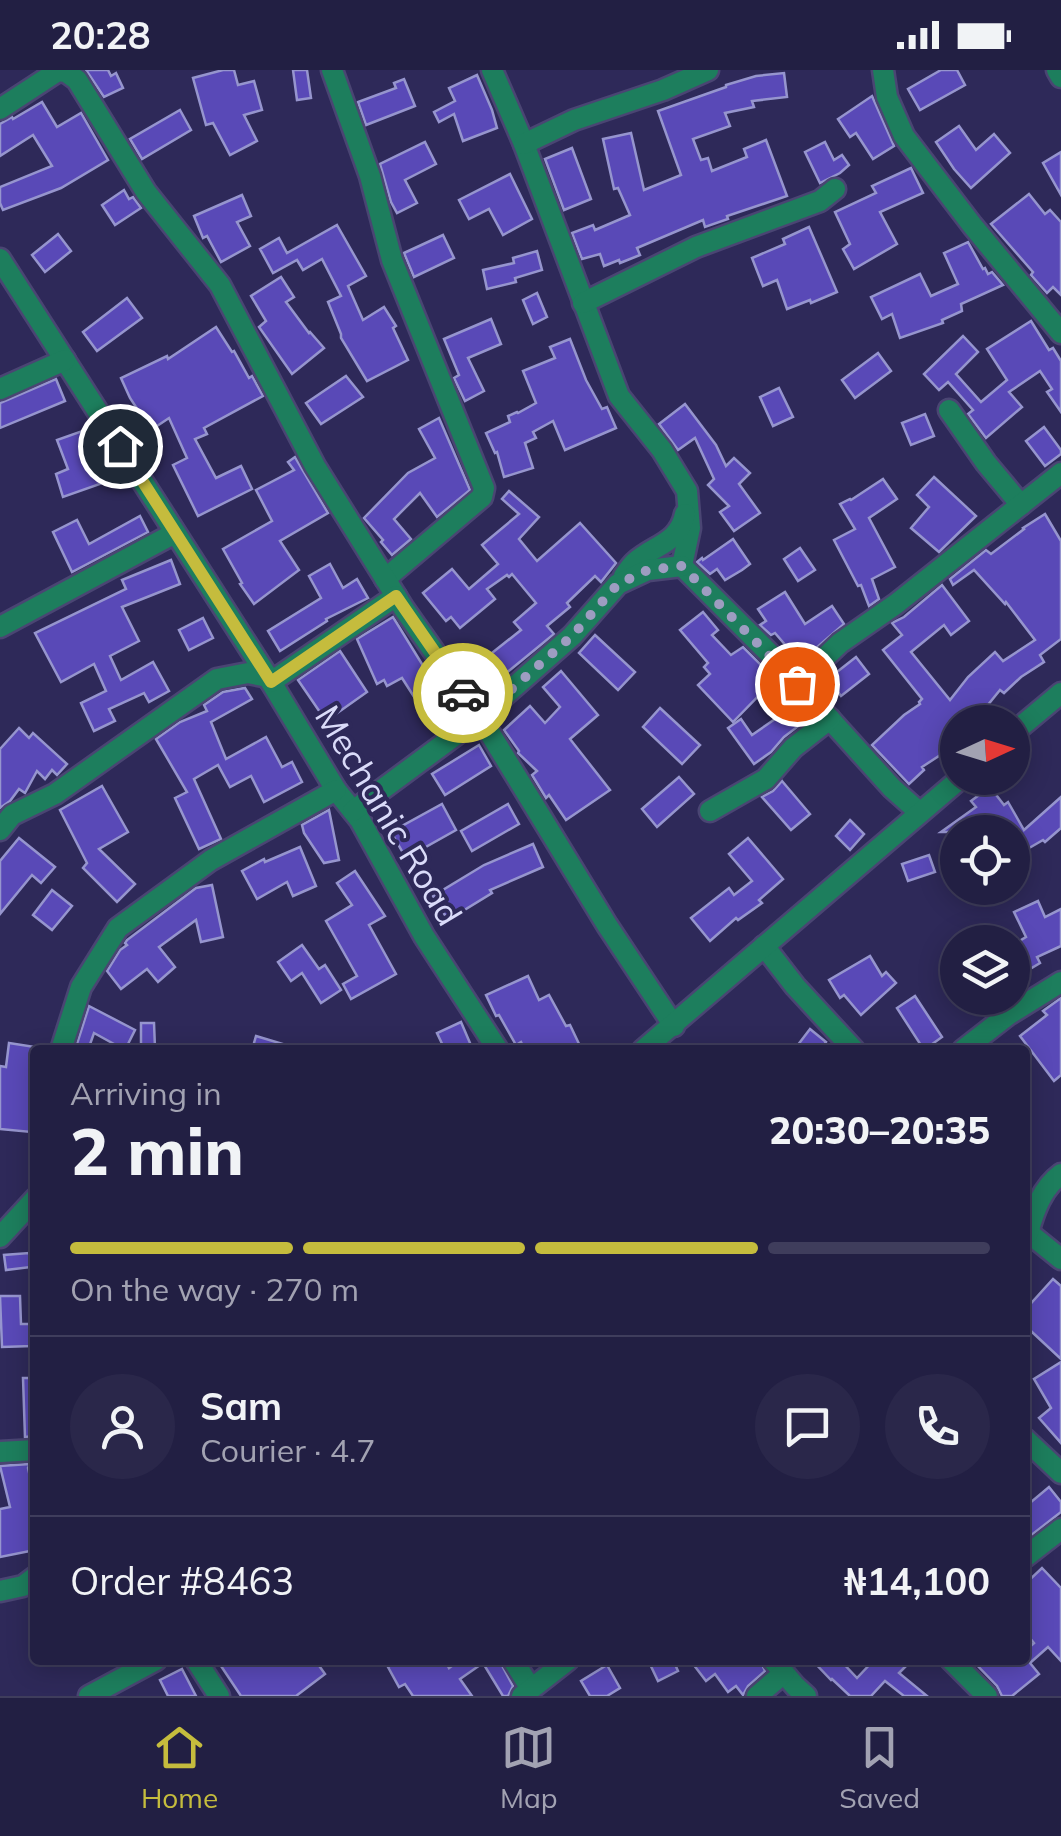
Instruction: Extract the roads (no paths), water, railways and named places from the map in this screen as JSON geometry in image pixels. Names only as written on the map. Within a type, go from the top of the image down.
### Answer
[{"type":"street","points":[[0,109],[58,70],[68,71],[77,80],[146,192],[220,284],[316,466],[674,1026]]},
{"type":"street","points":[[0,830],[12,815],[55,794],[217,679],[248,673],[270,680],[391,587],[428,540],[482,497],[484,488],[392,260],[370,176],[332,70]]},
{"type":"street","points":[[492,70],[524,144],[618,396],[662,450],[687,491],[690,528],[682,566]]},
{"type":"street","points":[[524,144],[574,120],[708,70]]},
{"type":"street","points":[[884,70],[886,97],[904,136],[1061,334]]},
{"type":"street","points":[[1056,70],[1061,77]]},
{"type":"street","points":[[583,303],[696,247],[820,201],[835,189]]},
{"type":"street","name":"Mechanic Road","points":[[0,259],[270,680],[336,790],[360,820],[424,936],[495,1045]]},
{"type":"street","points":[[0,389],[65,360]]},
{"type":"street","points":[[950,410],[1021,505]]},
{"type":"street","points":[[797,684],[840,643],[896,604],[1061,473]]},
{"type":"street","points":[[352,811],[480,717],[572,636],[634,563],[677,534],[688,502]]},
{"type":"street","points":[[0,627],[174,533]]},
{"type":"street","points":[[618,584],[648,570],[682,566]]},
{"type":"street","points":[[682,566],[892,788],[920,812]]},
{"type":"street","points":[[1030,719],[1061,693]]},
{"type":"street","points":[[710,811],[766,779],[793,748],[830,719]]},
{"type":"street","points":[[63,1045],[81,987],[118,928],[211,860],[336,790]]},
{"type":"street","points":[[650,1045],[940,795]]},
{"type":"street","points":[[764,946],[849,1045]]},
{"type":"street","points":[[969,1045],[1061,982]]},
{"type":"street","points":[[1030,1223],[1042,1196],[1061,1174]]},
{"type":"street","points":[[0,1237],[30,1209]]},
{"type":"street","points":[[1030,1233],[1061,1259]]},
{"type":"street","points":[[1030,1444],[1061,1473]]},
{"type":"street","points":[[0,1452],[30,1450]]},
{"type":"street","points":[[1030,1553],[1061,1529]]},
{"type":"street","points":[[0,1591],[30,1581]]},
{"type":"street","points":[[89,1696],[147,1665]]},
{"type":"street","points":[[199,1665],[219,1696]]},
{"type":"street","points":[[515,1665],[527,1693],[562,1665]]},
{"type":"street","points":[[956,1665],[988,1696]]},
{"type":"street","points":[[757,1696],[778,1666],[806,1696]]}]
